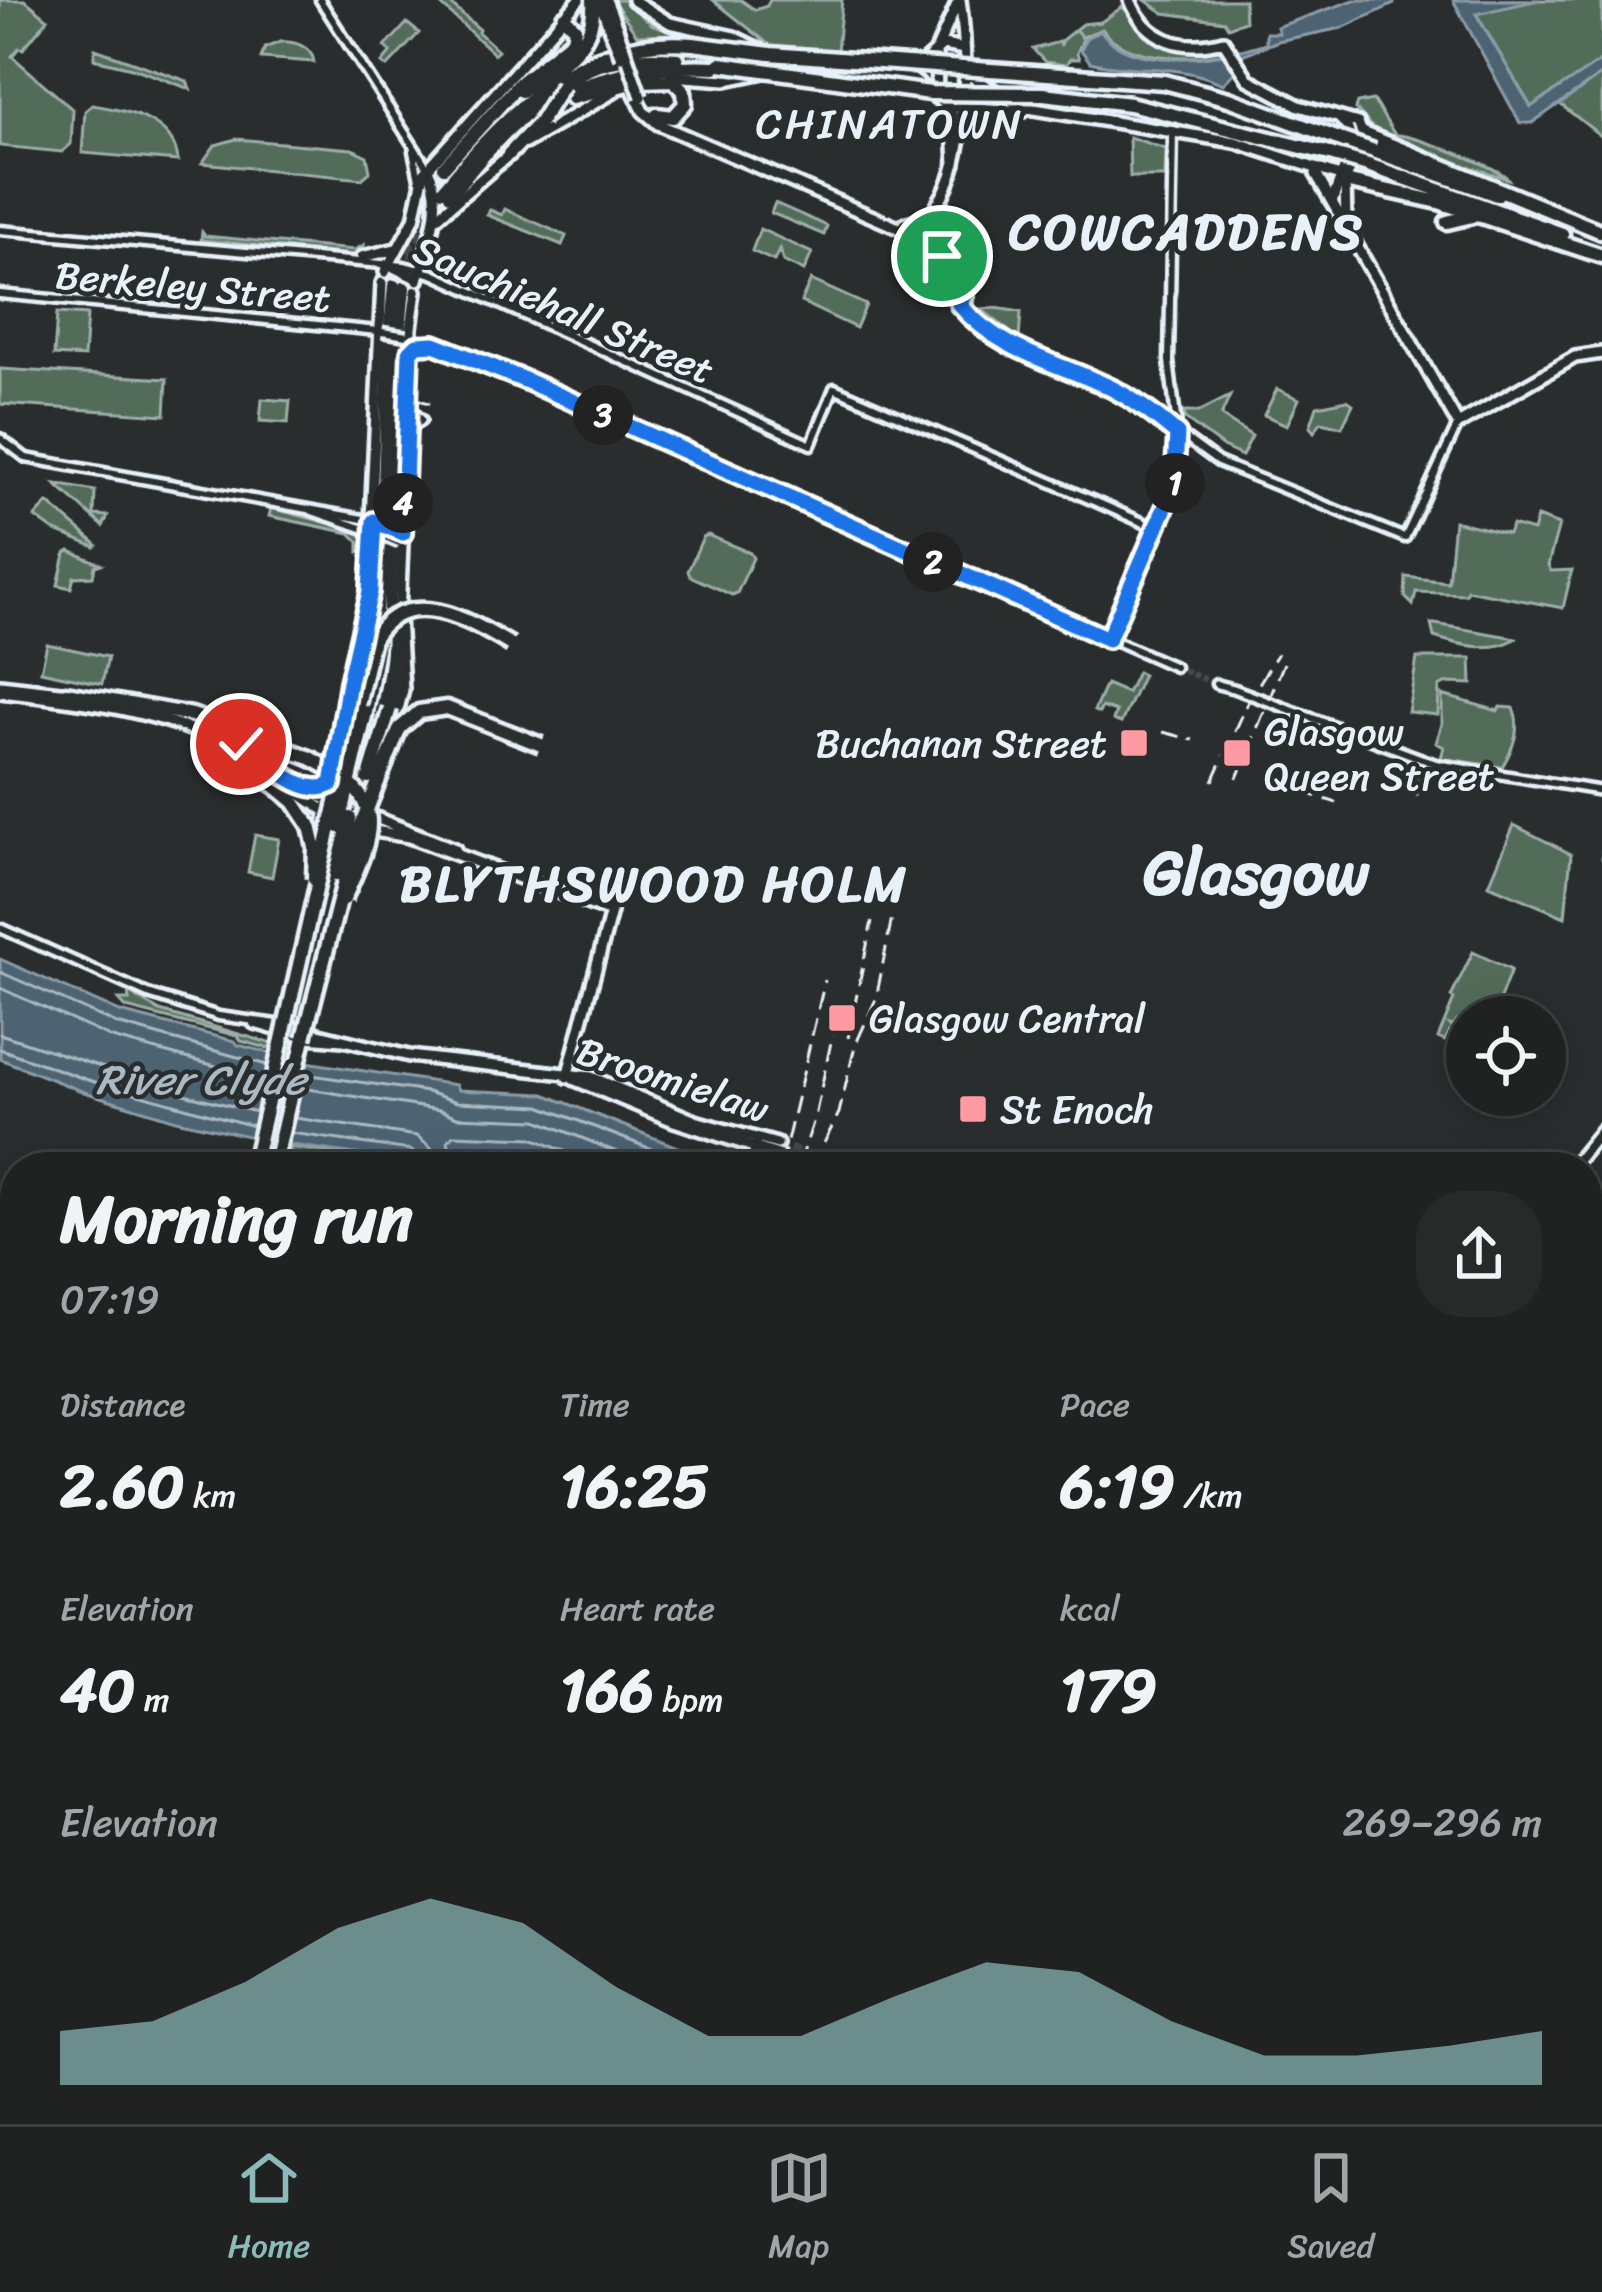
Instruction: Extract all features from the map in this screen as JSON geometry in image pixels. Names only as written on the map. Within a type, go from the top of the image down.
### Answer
[{"type":"highway","points":[[496,110],[570,57],[592,26],[600,0]]},
{"type":"highway","points":[[444,167],[533,70],[573,40],[574,28],[567,14]]},
{"type":"highway","points":[[435,184],[572,68],[634,46],[688,41],[930,93],[1043,94],[1145,107],[1368,165],[1504,211],[1602,254]]},
{"type":"highway","points":[[509,154],[540,122],[563,86],[590,69],[633,59],[718,66]]},
{"type":"highway","points":[[476,164],[521,119],[566,93],[644,70],[793,65],[1122,78],[1210,93],[1602,234]]},
{"type":"highway","points":[[435,184],[476,164],[547,107],[655,79],[673,80],[683,88],[686,99],[676,129]]},
{"type":"highway","points":[[657,116],[668,118],[681,110]]},
{"type":"highway","points":[[1362,137],[1519,195],[1602,234]]},
{"type":"highway","points":[[1342,179],[1485,216],[1602,254]]},
{"type":"highway","points":[[1338,199],[1353,188],[1374,188]]},
{"type":"highway","points":[[1447,222],[1485,216]]},
{"type":"highway","points":[[369,715],[378,650],[403,279]]},
{"type":"highway","points":[[320,932],[389,607],[387,534]]},
{"type":"highway","points":[[337,750],[358,713],[367,680],[387,534]]},
{"type":"highway","points":[[259,1152],[302,957],[368,603]]},
{"type":"highway","points":[[358,819],[388,675],[393,618],[389,607]]},
{"type":"highway","points":[[336,782],[366,658],[382,625],[396,614],[416,608],[445,613],[511,645]]},
{"type":"highway","points":[[260,1152],[320,932],[390,708],[399,644]]},
{"type":"highway","points":[[307,1035],[366,658]]},
{"type":"highway","points":[[59,694],[182,713],[241,730],[343,776],[364,803],[370,826],[368,845],[339,913],[278,1152]]},
{"type":"highway","points":[[312,999],[355,839],[400,728],[419,712],[447,708],[541,745]]},
{"type":"highway","points":[[227,746],[294,802],[310,826],[315,864],[302,957]]},
{"type":"main road","points":[[307,1035],[358,819],[401,704],[387,534],[403,279],[396,249],[435,184],[579,0]]},
{"type":"main road","points":[[600,0],[649,118],[878,216],[922,227],[951,183],[970,108],[959,0]]},
{"type":"main road","points":[[633,0],[670,23],[734,37],[793,65],[894,75],[920,83],[948,105],[953,115],[955,164]]},
{"type":"main road","points":[[937,96],[942,46],[959,0]]},
{"type":"main road","points":[[1130,0],[1142,22],[1167,41],[1197,46],[1223,40],[1248,79],[1290,102],[1355,120],[1362,137],[1338,199]]},
{"type":"main road","points":[[894,75],[917,68],[942,46],[964,49]]},
{"type":"main road","points":[[759,74],[772,58]]},
{"type":"main road","points":[[407,230],[413,244],[509,154],[609,94],[655,79],[726,80],[793,65]]},
{"type":"main road","points":[[964,75],[1009,102],[1173,130],[1295,159],[1342,179]]},
{"type":"main road","points":[[948,105],[956,98],[964,75]]},
{"type":"main road","points":[[639,98],[676,129]]},
{"type":"main road","points":[[948,105],[1048,111]]},
{"type":"main road","points":[[1295,159],[1338,199],[1385,301],[1458,424],[1587,353],[1602,353]]},
{"type":"main road","points":[[1316,174],[1342,179]]},
{"type":"main road","points":[[403,279],[431,230],[435,184]]},
{"type":"main road","points":[[362,256],[396,249]]},
{"type":"main road","points":[[285,1029],[336,782],[337,750],[387,534],[406,428],[396,336]]},
{"type":"main road","points":[[0,688],[59,694],[205,725],[328,807],[358,819],[377,818],[503,871]]},
{"type":"main road","points":[[59,694],[166,721],[227,746],[328,807],[611,912],[568,1075]]},
{"type":"main road","points":[[305,788],[320,790],[336,782]]},
{"type":"main road","points":[[370,795],[377,818]]},
{"type":"main road","name":"Broomielaw","points":[[285,1029],[401,1054],[596,1079],[777,1150]]},
{"type":"main road","points":[[754,1152],[756,1143]]},
{"type":"street","points":[[320,0],[435,184]]},
{"type":"street","points":[[1108,639],[1174,487],[1177,434],[1169,361],[1173,130]]},
{"type":"street","points":[[412,148],[435,184]]},
{"type":"street","points":[[922,227],[965,295],[959,304],[985,329],[1010,345],[1117,391],[1233,470],[1405,538],[1458,424]]},
{"type":"street","points":[[431,230],[428,256],[433,274]]},
{"type":"street","name":"Sauchiehall Street","points":[[0,232],[302,255],[403,279],[433,274],[811,445],[834,388],[1158,530]]},
{"type":"street","points":[[302,255],[362,256]]},
{"type":"street","name":"Berkeley Street","points":[[0,294],[396,336]]},
{"type":"street","points":[[396,336],[417,345],[434,344]]},
{"type":"street","points":[[396,336],[434,344],[527,381],[1175,667]]},
{"type":"street","points":[[0,438],[21,456],[310,510],[387,534]]},
{"type":"street","points":[[1218,684],[1434,763],[1602,791]]},
{"type":"street","points":[[0,928],[148,994],[285,1029]]},
{"type":"green space","points":[[0,0],[25,0],[48,19],[12,56],[73,110],[71,144],[62,152],[0,146]]},
{"type":"green space","points":[[436,0],[446,0],[498,50],[494,54]]},
{"type":"green space","points":[[613,0],[623,0],[653,25],[682,34],[637,35]]},
{"type":"green space","points":[[713,0],[741,0],[755,10],[770,0],[842,0],[837,51],[771,46]]},
{"type":"green space","points":[[1145,0],[1244,0],[1245,21],[1228,27],[1224,21],[1164,13]]},
{"type":"green space","points":[[1468,0],[1602,0],[1602,60],[1531,107]]},
{"type":"green space","points":[[1122,7],[1162,43],[1183,50],[1219,47],[1224,54],[1142,53],[1126,48],[1102,29],[1082,37],[1076,30],[1083,39],[1079,59],[1070,59],[1066,65],[1045,62],[1033,49],[1059,42],[1061,46],[1061,41],[1082,24],[1101,22]]},
{"type":"green space","points":[[407,23],[419,33],[387,67],[382,63],[391,52],[385,47]]},
{"type":"green space","points":[[280,42],[301,46],[314,62],[261,58],[265,48]]},
{"type":"green space","points":[[95,49],[187,81],[190,89],[94,59]]},
{"type":"green space","points":[[1602,74],[1602,137],[1560,104]]},
{"type":"green space","points":[[1373,100],[1395,135],[1453,152],[1508,179],[1386,136],[1355,109],[1357,103]]},
{"type":"green space","points":[[92,105],[133,114],[158,127],[175,147],[178,161],[82,153],[85,111]]},
{"type":"green space","points":[[1129,137],[1166,149],[1165,177],[1130,177]]},
{"type":"green space","points":[[236,139],[352,149],[367,156],[370,172],[362,179],[202,163],[215,145]]},
{"type":"green space","points":[[775,203],[827,226],[824,235],[771,213]]},
{"type":"green space","points":[[505,209],[566,236],[562,245],[487,215],[490,210],[502,215]]},
{"type":"green space","points":[[760,229],[812,253],[804,271],[783,261],[780,248],[774,261],[752,251]]},
{"type":"green space","points":[[202,232],[205,236],[354,250],[364,245],[356,255],[201,240]]},
{"type":"green space","points":[[811,280],[866,305],[856,328],[801,302]]},
{"type":"green space","points":[[981,309],[1021,312],[1019,339]]},
{"type":"green space","points":[[57,313],[87,315],[84,357],[54,355]]},
{"type":"green space","points":[[0,369],[167,379],[165,415],[0,404]]},
{"type":"green space","points":[[1277,389],[1299,399],[1287,425],[1264,415]]},
{"type":"green space","points":[[1230,396],[1221,416],[1252,436],[1242,456],[1185,419],[1184,412],[1198,412]]},
{"type":"green space","points":[[262,399],[290,401],[288,423],[260,421]]},
{"type":"green space","points":[[1347,400],[1353,404],[1342,427],[1321,422],[1314,432],[1310,427],[1317,406]]},
{"type":"green space","points":[[55,484],[95,491],[94,515],[108,516],[103,526]]},
{"type":"green space","points":[[48,503],[97,545],[53,530],[35,517]]},
{"type":"green space","points":[[271,508],[362,532],[365,551],[359,552],[359,542],[350,533],[269,516]]},
{"type":"green space","points":[[1537,517],[1559,525],[1548,565],[1551,571],[1572,570],[1563,608],[1467,590],[1465,594],[1416,592],[1413,605],[1405,597],[1406,577],[1448,582],[1454,521],[1508,534],[1512,525],[1533,531]]},
{"type":"green space","points":[[708,535],[753,558],[737,593],[690,576],[688,571]]},
{"type":"green space","points":[[70,551],[101,564],[95,566],[93,576],[74,577],[71,588],[58,585],[65,554]]},
{"type":"green space","points":[[1431,624],[1516,638],[1497,646],[1465,645],[1434,637]]},
{"type":"green space","points":[[47,644],[108,657],[102,684],[41,671]]},
{"type":"green space","points":[[1417,658],[1471,658],[1472,684],[1439,687],[1438,715],[1408,712]]},
{"type":"green space","points":[[1137,672],[1143,675],[1121,723],[1113,720],[1116,712],[1102,707],[1099,713],[1094,711],[1106,684],[1127,693]]},
{"type":"green space","points":[[1442,695],[1498,711],[1513,708],[1515,738],[1502,767],[1441,758],[1444,747],[1436,743]]},
{"type":"green space","points":[[1401,760],[1426,769],[1417,795],[1396,780]]},
{"type":"green space","points":[[1514,825],[1571,854],[1565,917],[1489,885]]},
{"type":"green space","points":[[255,835],[279,839],[272,877],[248,872]]},
{"type":"green space","points":[[1473,952],[1511,970],[1501,996],[1451,996]]},
{"type":"green space","points":[[128,992],[160,1011],[273,1044],[267,1048],[238,1036],[126,1008],[119,1000],[129,1000]]},
{"type":"green space","points":[[1446,1018],[1446,1039],[1438,1038]]},
{"type":"water","points":[[1354,0],[1394,0],[1394,4],[1342,28],[1278,41],[1229,60],[1235,72],[1223,84],[1172,70],[1090,62],[1081,50],[1086,38],[1101,31],[1134,53],[1156,57],[1227,53],[1266,43],[1266,33],[1279,33],[1277,27]]},
{"type":"water","points":[[1453,0],[1539,0],[1476,14],[1531,107],[1602,60],[1602,74],[1532,123],[1520,123]]},
{"type":"water","name":"River Clyde","points":[[0,959],[120,1012],[238,1045],[306,1062],[456,1085],[458,1090],[544,1094],[693,1152],[341,1152],[176,1120],[84,1092],[0,1059]]},
{"type":"pier","points":[[277,1049],[306,1056],[284,1150],[255,1145]]},
{"type":"waterway","points":[[1602,849],[1602,859]]},
{"type":"tunnel","points":[[394,286],[423,201],[444,167]]},
{"type":"tunnel","points":[[407,276],[419,243],[450,195]]},
{"type":"tunnel","points":[[1175,667],[1216,684]]},
{"type":"tunnel","points":[[777,1144],[797,1152]]},
{"type":"railway","points":[[413,398],[435,405]]},
{"type":"railway","points":[[1213,781],[1249,700],[1278,653]]},
{"type":"railway","points":[[1237,778],[1284,663]]},
{"type":"railway","points":[[1163,732],[1193,740]]},
{"type":"railway","points":[[292,770],[326,782]]},
{"type":"railway","points":[[1300,791],[1337,803]]},
{"type":"railway","points":[[820,1152],[839,1113],[855,1046],[876,999],[893,912]]},
{"type":"railway","points":[[848,1038],[872,921]]},
{"type":"railway","points":[[785,1152],[825,980]]},
{"type":"railway","points":[[803,1152],[837,1014]]},
{"type":"place","name":"Buchanan Street","points":[[1134,743]]},
{"type":"place","name":"Glasgow Queen Street","points":[[1237,753]]},
{"type":"place","name":"Glasgow Central","points":[[842,1018]]},
{"type":"place","name":"St Enoch","points":[[973,1109]]},
{"type":"district","name":"CHINATOWN","points":[[890,123]]},
{"type":"district","name":"COWCADDENS","points":[[1187,231]]},
{"type":"district","name":"Glasgow","points":[[1256,872]]},
{"type":"district","name":"BLYTHSWOOD HOLM","points":[[654,883]]},
{"type":"route","points":[[241,744],[305,788],[320,790],[332,784],[370,592],[374,521],[403,533],[410,352],[420,345],[434,344],[527,381],[1108,639],[1174,487],[1177,434],[1117,391],[1021,351],[985,329],[959,304],[965,295],[942,256]]}]
